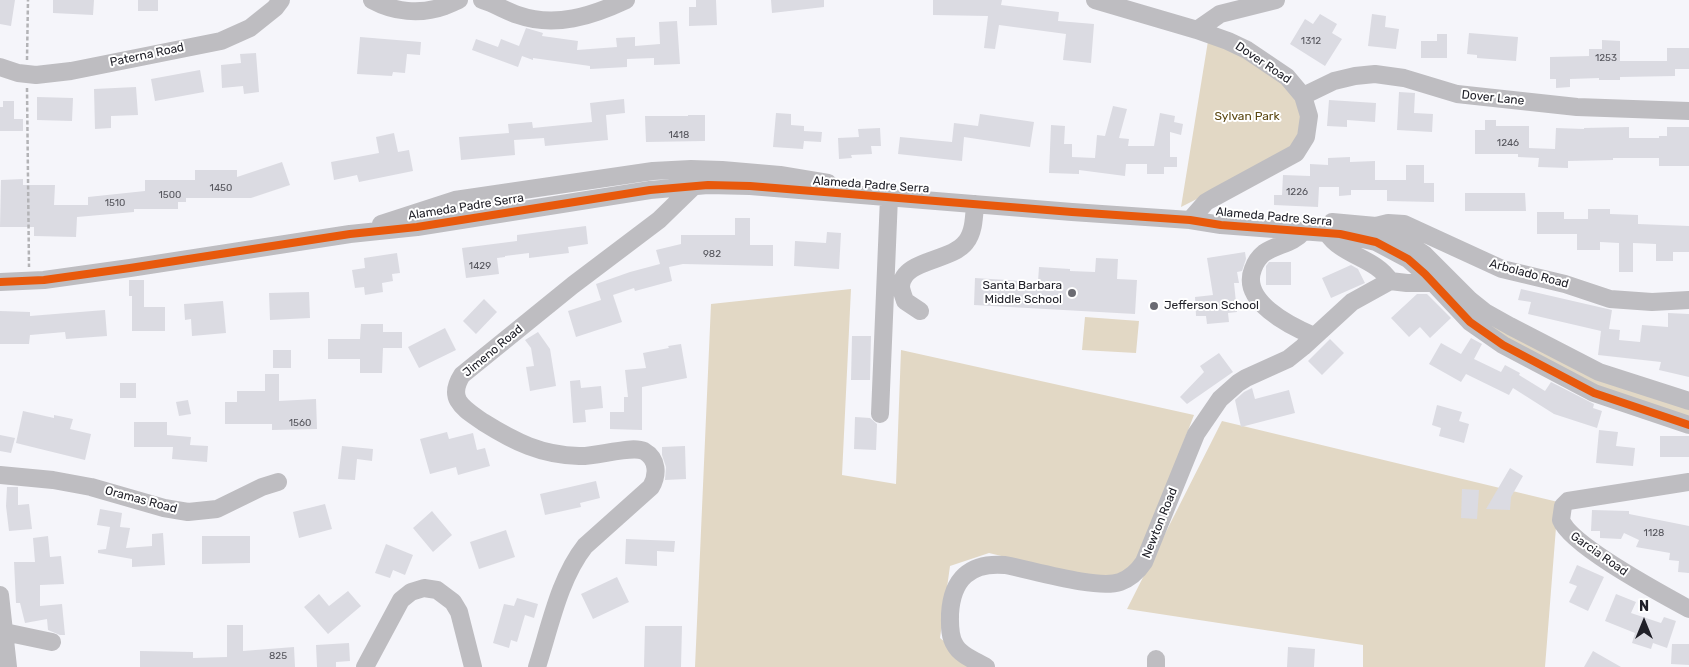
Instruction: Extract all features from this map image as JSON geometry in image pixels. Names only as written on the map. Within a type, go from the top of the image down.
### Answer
[{"type":"street","name":"Paterna Road","points":[[0,67],[18,73],[36,75],[71,71],[221,41],[250,28],[275,8],[281,0]]},
{"type":"street","points":[[372,0],[391,9],[415,12],[445,6],[459,0]]},
{"type":"street","points":[[482,0],[518,16],[550,21],[589,15],[626,0]]},
{"type":"street","name":"Dover Road","points":[[1095,0],[1228,40],[1247,50],[1287,78],[1303,96],[1308,110],[1309,124],[1306,137],[1299,149],[1289,158],[1214,196],[1190,220]]},
{"type":"street","points":[[1197,30],[1220,14],[1276,0]]},
{"type":"street","name":"Dover Lane","points":[[1303,96],[1334,81],[1375,74],[1404,78],[1457,94],[1584,107],[1689,111]]},
{"type":"street","name":"Alameda Padre Serra","points":[[350,234],[455,200],[633,173],[667,170],[722,170],[816,180],[889,197]]},
{"type":"street","name":"Alameda Padre Serra","points":[[0,282],[29,281],[139,267],[350,234],[417,227],[609,196],[694,186],[734,185],[1190,220],[1221,225],[1327,233],[1355,237],[1388,247],[1412,262],[1470,322],[1503,345],[1594,393],[1689,425]]},
{"type":"street","name":"Jimeno Road","points":[[537,667],[566,576],[576,557],[585,546],[651,487],[656,474],[656,467],[648,454],[642,450],[628,450],[595,456],[564,455],[547,452],[517,442],[464,410],[457,399],[456,386],[462,375],[573,285],[659,220],[694,186]]},
{"type":"street","points":[[880,414],[889,197]]},
{"type":"street","points":[[920,311],[905,301],[901,286],[906,273],[916,266],[956,252],[966,242],[972,229],[975,204]]},
{"type":"street","name":"Alameda Padre Serra","points":[[1190,220],[1215,215],[1376,226],[1426,255],[1470,300],[1485,312],[1510,326],[1598,372],[1627,383],[1689,401]]},
{"type":"street","name":"Arbolado Road","points":[[1376,226],[1388,223],[1404,224],[1502,269],[1565,284],[1610,299],[1652,302],[1689,300]]},
{"type":"street","points":[[1304,231],[1296,238],[1268,250],[1259,257],[1252,272],[1251,283],[1255,296],[1267,308],[1302,331],[1314,336]]},
{"type":"street","points":[[1327,233],[1334,242],[1381,270],[1390,281],[1434,283]]},
{"type":"street","name":"Newton Road","points":[[986,667],[962,652],[952,640],[950,609],[952,598],[960,579],[975,568],[995,564],[1005,564],[1096,585],[1120,582],[1130,577],[1138,571],[1144,562],[1196,434],[1220,399],[1246,378],[1288,359],[1352,302],[1390,281]]},
{"type":"street","name":"Oramas Road","points":[[0,475],[53,480],[91,487],[164,508],[188,512],[217,508],[262,487],[278,482]]},
{"type":"street","name":"Garcia Road","points":[[1689,482],[1568,501],[1563,506],[1561,520],[1567,531],[1606,561],[1689,609]]},
{"type":"street","points":[[364,667],[401,600],[411,592],[424,588],[438,590],[453,602],[458,612],[473,667]]},
{"type":"street","points":[[0,595],[2,631],[8,667]]},
{"type":"street","points":[[2,631],[52,642]]},
{"type":"path","points":[[28,0],[29,281]]},
{"type":"green space","name":"Sylvan Park","points":[[1208,41],[1249,58],[1295,94],[1305,124],[1290,152],[1181,207]]},
{"type":"green space","points":[[851,289],[842,475],[896,484],[901,350],[1194,415],[1139,557],[1122,576],[1096,579],[989,553],[950,566],[940,638],[976,667],[695,667],[711,304]]},
{"type":"green space","points":[[1460,297],[1689,408],[1689,420],[1614,397],[1490,331]]},
{"type":"green space","points":[[1085,317],[1139,321],[1136,353],[1082,350]]},
{"type":"green space","points":[[1222,421],[1558,502],[1545,667],[1363,667],[1363,645],[1127,609]]},
{"type":"building","points":[[0,0],[15,0],[11,26],[0,24]]},
{"type":"building","points":[[53,0],[94,0],[93,15],[53,13]]},
{"type":"building","points":[[138,0],[158,0],[158,11],[138,11]]},
{"type":"building","points":[[696,0],[716,0],[717,25],[689,26],[689,7],[696,7]]},
{"type":"building","points":[[771,0],[824,0],[824,7],[772,13]]},
{"type":"building","points":[[933,0],[1002,0],[1001,5],[1059,12],[1058,21],[1094,24],[1091,63],[1063,60],[1066,34],[999,25],[995,49],[984,48],[988,16],[933,15]]},
{"type":"building","points":[[1320,14],[1337,24],[1332,33],[1342,39],[1325,66],[1290,44],[1305,19],[1313,24]]},
{"type":"building","points":[[1372,14],[1386,16],[1385,27],[1399,29],[1396,49],[1368,46]]},
{"type":"building","points":[[677,21],[680,64],[654,65],[654,58],[627,59],[627,67],[590,69],[590,66],[533,58],[533,60],[522,56],[518,67],[472,50],[476,39],[498,47],[501,39],[519,46],[526,28],[543,33],[542,36],[578,41],[577,50],[617,47],[616,38],[635,37],[635,46],[660,44],[659,22]]},
{"type":"building","points":[[1469,33],[1518,37],[1516,61],[1477,58],[1477,55],[1467,54]]},
{"type":"building","points":[[1437,34],[1447,34],[1447,58],[1421,58],[1421,41],[1437,41]]},
{"type":"building","points":[[360,37],[421,42],[420,55],[407,54],[405,73],[393,72],[392,76],[357,74]]},
{"type":"building","points":[[1602,40],[1620,41],[1620,61],[1667,61],[1667,48],[1689,48],[1689,69],[1675,69],[1675,76],[1620,77],[1620,80],[1599,80],[1599,78],[1570,79],[1570,87],[1556,88],[1556,79],[1550,79],[1550,57],[1589,56],[1589,49],[1602,49]]},
{"type":"building","points":[[256,53],[259,92],[244,94],[243,86],[222,88],[221,65],[241,63],[240,54]]},
{"type":"building","points":[[200,70],[204,92],[155,101],[151,79]]},
{"type":"building","points":[[136,87],[138,115],[111,116],[111,128],[95,129],[94,89]]},
{"type":"building","points":[[1399,92],[1415,93],[1414,113],[1433,114],[1432,132],[1397,130]]},
{"type":"building","points":[[37,97],[73,98],[72,121],[37,120]]},
{"type":"building","points":[[624,99],[625,113],[606,115],[608,140],[545,146],[544,138],[514,140],[515,155],[461,160],[459,137],[509,133],[508,124],[532,122],[533,128],[592,122],[590,103]]},
{"type":"building","points":[[1329,100],[1376,103],[1375,122],[1347,120],[1347,127],[1327,126]]},
{"type":"building","points":[[3,101],[14,101],[14,119],[23,119],[23,131],[0,131],[0,107],[3,107]]},
{"type":"building","points":[[1113,106],[1127,109],[1119,138],[1129,139],[1128,146],[1154,146],[1160,113],[1175,116],[1174,122],[1183,124],[1181,135],[1170,132],[1170,157],[1177,157],[1177,167],[1164,167],[1164,174],[1147,174],[1147,164],[1126,164],[1125,176],[1079,170],[1079,174],[1049,173],[1051,125],[1065,126],[1064,144],[1072,144],[1072,157],[1095,158],[1097,135],[1105,136]]},
{"type":"building","points":[[776,113],[791,114],[791,125],[804,126],[804,131],[822,132],[821,142],[804,141],[803,149],[773,147]]},
{"type":"building","points":[[980,114],[1034,122],[1030,147],[964,137],[962,161],[898,154],[900,137],[952,142],[954,123],[978,126]]},
{"type":"building","points":[[705,115],[705,141],[646,142],[645,116]]},
{"type":"building","points":[[1485,120],[1496,120],[1496,126],[1529,126],[1529,148],[1555,149],[1556,128],[1629,127],[1629,138],[1659,138],[1659,136],[1667,136],[1667,127],[1689,127],[1689,166],[1659,166],[1659,158],[1613,158],[1613,160],[1568,161],[1568,168],[1538,167],[1539,158],[1518,157],[1518,154],[1475,154],[1475,130],[1485,130]]},
{"type":"building","points":[[880,128],[881,146],[871,146],[872,154],[851,155],[852,158],[839,159],[838,138],[859,137],[858,129]]},
{"type":"building","points":[[394,133],[398,152],[409,150],[413,171],[359,182],[357,175],[334,180],[331,162],[379,153],[376,137]]},
{"type":"building","points":[[1350,157],[1350,162],[1375,161],[1375,180],[1406,180],[1406,165],[1424,165],[1424,183],[1434,183],[1434,202],[1387,201],[1387,190],[1351,190],[1351,195],[1339,196],[1339,187],[1319,187],[1318,207],[1274,205],[1274,195],[1282,195],[1283,175],[1310,176],[1310,164],[1328,165],[1328,158]]},
{"type":"building","points":[[282,162],[290,185],[251,198],[186,198],[186,202],[178,202],[178,209],[134,209],[134,212],[77,217],[76,237],[34,236],[34,227],[0,227],[1,180],[23,179],[23,185],[55,185],[54,205],[88,205],[88,197],[145,191],[145,180],[195,180],[195,170],[237,170],[237,177]]},
{"type":"building","points":[[1465,193],[1525,193],[1526,211],[1465,211]]},
{"type":"building","points":[[1588,209],[1610,209],[1610,214],[1638,215],[1638,224],[1689,226],[1689,252],[1673,252],[1673,261],[1656,261],[1656,244],[1633,243],[1633,272],[1619,272],[1619,243],[1600,242],[1600,250],[1577,250],[1577,234],[1537,234],[1537,212],[1564,212],[1564,219],[1588,219]]},
{"type":"building","points":[[735,218],[750,218],[750,245],[773,245],[773,266],[683,264],[669,267],[672,281],[635,291],[634,288],[613,295],[622,322],[576,337],[568,311],[601,300],[596,284],[660,264],[656,250],[681,244],[681,235],[735,235]]},
{"type":"building","points":[[586,226],[588,244],[568,247],[569,253],[529,258],[529,253],[505,256],[497,258],[499,274],[466,278],[462,248],[517,241],[517,235]]},
{"type":"building","points":[[827,232],[841,233],[839,269],[794,266],[795,241],[826,243]]},
{"type":"building","points":[[1245,252],[1246,259],[1242,271],[1237,272],[1239,283],[1234,283],[1237,312],[1228,313],[1229,322],[1207,324],[1206,316],[1196,316],[1195,297],[1213,295],[1207,258]]},
{"type":"building","points":[[397,253],[400,273],[392,274],[393,281],[382,283],[383,292],[365,295],[364,287],[355,288],[352,270],[365,268],[364,258]]},
{"type":"building","points":[[1096,258],[1118,259],[1117,279],[1137,280],[1135,314],[974,305],[975,278],[1038,282],[1039,267],[1095,272]]},
{"type":"building","points":[[1269,262],[1291,262],[1291,285],[1266,285],[1266,266]]},
{"type":"building","points":[[1351,265],[1358,269],[1365,283],[1331,298],[1322,278]]},
{"type":"building","points":[[129,280],[144,280],[144,307],[165,307],[165,331],[132,331],[132,296],[129,296]]},
{"type":"building","points":[[1521,289],[1612,310],[1609,329],[1620,330],[1619,340],[1640,342],[1642,325],[1668,327],[1668,313],[1689,314],[1689,377],[1659,370],[1661,362],[1598,355],[1601,331],[1528,314],[1531,302],[1518,300]]},
{"type":"building","points":[[309,292],[310,318],[270,320],[269,293]]},
{"type":"building","points":[[1417,294],[1427,294],[1451,318],[1430,338],[1420,327],[1409,337],[1391,318]]},
{"type":"building","points":[[484,299],[497,312],[476,334],[463,321]]},
{"type":"building","points":[[223,301],[226,333],[192,336],[191,319],[185,320],[184,304]]},
{"type":"building","points":[[105,310],[107,336],[66,339],[65,332],[30,335],[29,344],[0,344],[0,311],[30,312],[30,316]]},
{"type":"building","points":[[361,324],[383,324],[383,332],[402,332],[402,348],[383,348],[382,373],[360,373],[360,359],[328,359],[328,339],[360,339]]},
{"type":"building","points":[[445,328],[456,350],[419,368],[408,347]]},
{"type":"building","points":[[538,332],[550,349],[556,386],[530,391],[526,367],[534,366],[531,348],[525,340]]},
{"type":"building","points":[[852,336],[871,336],[870,380],[851,380]]},
{"type":"building","points":[[1471,338],[1482,344],[1474,359],[1501,372],[1505,365],[1545,391],[1551,382],[1594,404],[1593,408],[1602,411],[1597,428],[1554,414],[1513,388],[1509,395],[1466,374],[1461,382],[1429,364],[1441,343],[1461,354]]},
{"type":"building","points":[[1330,339],[1344,353],[1322,375],[1308,361]]},
{"type":"building","points":[[681,344],[687,378],[642,387],[642,430],[610,429],[610,412],[624,412],[624,397],[628,397],[625,370],[646,368],[643,353]]},
{"type":"building","points":[[273,350],[291,350],[291,368],[273,368]]},
{"type":"building","points":[[1219,353],[1233,372],[1187,404],[1180,397],[1204,372],[1200,366]]},
{"type":"building","points":[[265,374],[279,374],[279,401],[316,399],[317,429],[272,430],[272,424],[225,424],[225,402],[237,402],[237,391],[265,391]]},
{"type":"building","points":[[580,380],[581,388],[601,386],[603,408],[585,410],[586,422],[573,423],[570,381]]},
{"type":"building","points":[[120,383],[136,383],[136,398],[120,398]]},
{"type":"building","points":[[1252,388],[1255,399],[1289,390],[1295,413],[1241,427],[1235,400]]},
{"type":"building","points":[[188,400],[191,414],[179,416],[176,402]]},
{"type":"building","points":[[1437,405],[1462,412],[1459,421],[1469,424],[1464,443],[1439,436],[1441,428],[1432,425]]},
{"type":"building","points":[[23,411],[54,418],[54,415],[73,419],[70,429],[91,434],[85,460],[16,443]]},
{"type":"building","points":[[855,417],[870,418],[877,424],[876,450],[854,449]]},
{"type":"building","points":[[134,422],[167,422],[167,435],[191,437],[190,445],[208,446],[207,462],[172,459],[173,447],[134,447]]},
{"type":"building","points":[[1599,430],[1618,432],[1616,446],[1635,448],[1633,466],[1596,463]]},
{"type":"building","points":[[447,432],[449,439],[473,433],[477,450],[485,448],[490,466],[458,475],[456,467],[430,474],[420,439]]},
{"type":"building","points":[[0,435],[15,438],[11,453],[0,451]]},
{"type":"building","points":[[1660,436],[1689,436],[1689,457],[1660,457]]},
{"type":"building","points":[[342,446],[373,449],[372,461],[357,459],[355,480],[338,479]]},
{"type":"building","points":[[685,446],[686,479],[665,480],[666,467],[662,455],[662,447]]},
{"type":"building","points":[[1510,468],[1523,476],[1511,497],[1510,510],[1486,509]]},
{"type":"building","points":[[596,481],[600,498],[580,503],[581,507],[545,515],[540,494]]},
{"type":"building","points":[[7,487],[18,487],[18,505],[29,504],[32,529],[9,531],[6,506]]},
{"type":"building","points":[[1462,489],[1479,490],[1477,519],[1461,518]]},
{"type":"building","points":[[325,504],[332,529],[299,538],[293,512]]},
{"type":"building","points":[[100,509],[122,513],[120,527],[130,528],[126,548],[152,546],[152,534],[163,533],[165,565],[132,567],[132,559],[98,553],[98,550],[106,549],[110,527],[97,525]]},
{"type":"building","points":[[1592,510],[1629,511],[1629,514],[1689,526],[1689,573],[1678,572],[1679,561],[1669,560],[1670,553],[1636,547],[1639,540],[1624,533],[1621,539],[1600,538],[1600,531],[1591,531]]},
{"type":"building","points":[[432,511],[452,535],[433,552],[413,528]]},
{"type":"building","points":[[506,530],[515,557],[479,569],[470,542]]},
{"type":"building","points":[[48,536],[50,557],[61,556],[64,584],[40,585],[40,606],[62,604],[65,635],[48,630],[47,619],[25,623],[20,603],[16,603],[14,562],[35,562],[33,538]]},
{"type":"building","points":[[202,536],[250,536],[250,563],[202,564]]},
{"type":"building","points":[[626,539],[675,541],[674,552],[657,551],[657,566],[625,564]]},
{"type":"building","points":[[386,544],[413,555],[405,575],[393,570],[390,578],[375,573]]},
{"type":"building","points":[[1577,565],[1604,577],[1588,611],[1569,602],[1577,586],[1569,583]]},
{"type":"building","points":[[617,577],[629,602],[593,619],[581,594]]},
{"type":"building","points":[[348,591],[361,606],[328,634],[304,607],[319,594],[329,606]]},
{"type":"building","points":[[1616,594],[1636,602],[1631,613],[1661,623],[1664,617],[1676,621],[1667,648],[1653,643],[1651,649],[1632,643],[1635,633],[1605,621]]},
{"type":"building","points":[[517,598],[538,604],[534,618],[525,615],[517,642],[511,640],[509,648],[493,643],[504,604],[514,606]]},
{"type":"building","points":[[227,625],[243,625],[243,651],[294,647],[295,667],[140,667],[140,651],[193,652],[193,658],[227,657]]},
{"type":"building","points":[[645,626],[682,626],[681,667],[644,667]]},
{"type":"building","points":[[349,643],[350,661],[336,662],[336,667],[317,667],[316,645]]},
{"type":"building","points":[[1672,644],[1689,644],[1689,665],[1671,664]]},
{"type":"building","points":[[1288,647],[1315,649],[1314,667],[1287,667]]},
{"type":"building","points":[[1593,651],[1621,667],[1584,667]]},
{"type":"cycle path","points":[[0,282],[44,280],[350,234],[417,227],[650,190],[708,185],[750,186],[1190,220],[1221,225],[1340,234],[1376,242],[1408,259],[1425,274],[1470,322],[1503,345],[1594,393],[1689,425]]},
{"type":"place","name":"Santa Barbara Middle School","points":[[1072,293]]},
{"type":"place","name":"Jefferson School","points":[[1154,306]]}]
